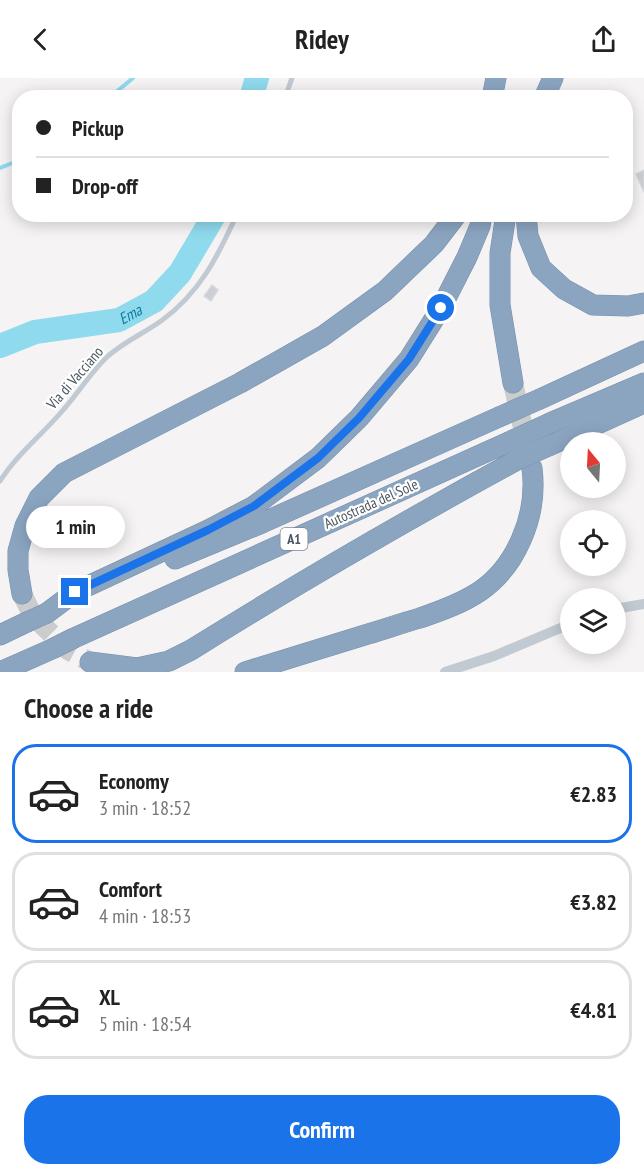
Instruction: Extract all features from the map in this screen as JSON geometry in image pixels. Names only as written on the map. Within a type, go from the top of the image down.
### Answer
[{"type":"highway","points":[[22,594],[18,570],[18,550],[25,526],[39,498],[64,473],[240,383],[323,336],[385,291],[434,244],[450,222]]},
{"type":"highway","points":[[47,614],[75,592],[254,506],[318,458],[359,418],[409,359],[441,308],[467,257],[481,222]]},
{"type":"highway","points":[[505,222],[500,253],[500,305],[513,383]]},
{"type":"highway","points":[[527,222],[528,236],[541,268],[564,289],[593,304],[628,306],[644,303]]},
{"type":"highway","name":"Autostrada del Sole","points":[[0,635],[262,523],[644,351]]},
{"type":"highway","name":"Autostrada del Sole","points":[[0,672],[550,423],[644,383]]},
{"type":"highway","points":[[90,662],[137,668],[169,661],[434,505],[525,464],[551,446],[644,403]]},
{"type":"highway","points":[[245,672],[443,610],[482,591],[508,565],[524,534],[532,502],[525,464]]},
{"type":"street","points":[[626,607],[644,604]]},
{"type":"street","points":[[445,672],[494,656],[560,628]]},
{"type":"lane","name":"Via di Vacciano","points":[[0,481],[25,449],[63,410],[107,357],[161,321],[186,301],[219,254],[233,222]]},
{"type":"building","points":[[644,170],[644,192],[636,174]]},
{"type":"building","points":[[212,285],[218,290],[211,301],[204,296]]},
{"type":"waterway","points":[[119,90],[133,78]]},
{"type":"waterway","name":"Ema","points":[[253,90],[257,78]]},
{"type":"waterway","points":[[0,168],[12,163]]},
{"type":"waterway","name":"Ema","points":[[0,346],[35,332],[119,320],[154,301],[180,273],[210,222]]},
{"type":"tunnel","points":[[513,383],[532,468]]},
{"type":"tunnel","points":[[22,594],[33,616],[68,650],[90,662]]},
{"type":"route","points":[[75,592],[254,506],[318,458],[359,418],[409,359],[441,308]]}]
